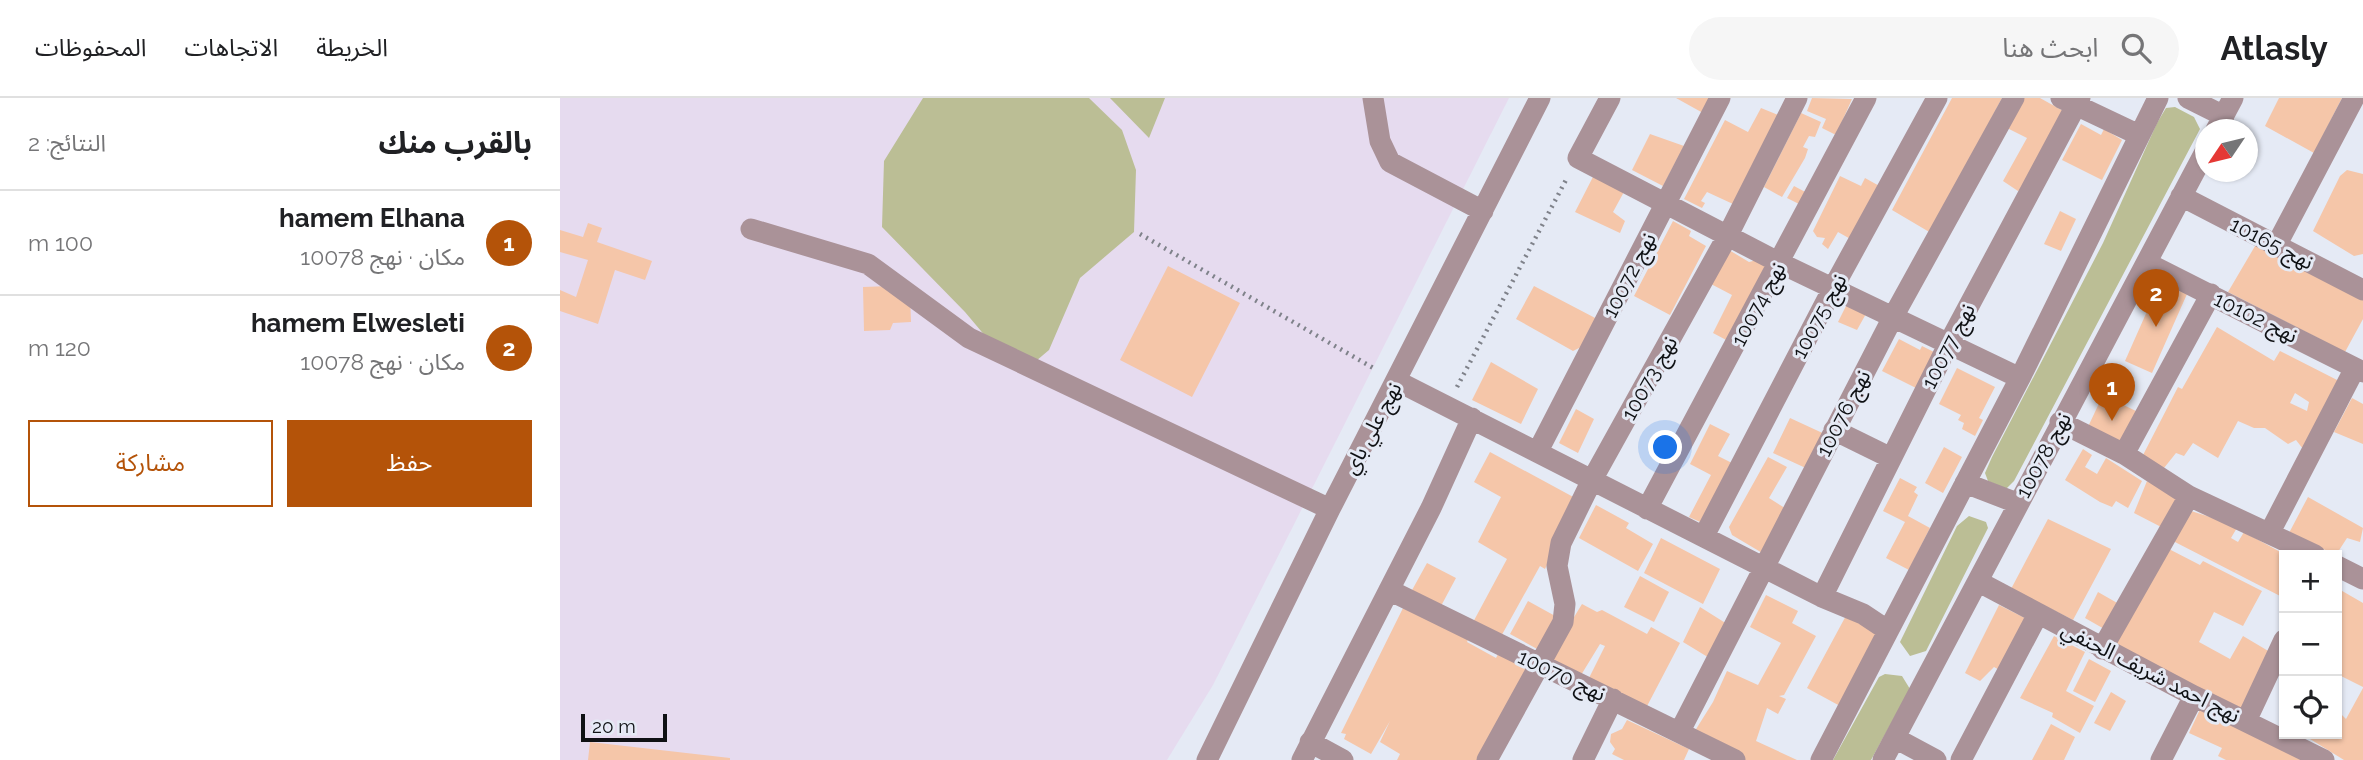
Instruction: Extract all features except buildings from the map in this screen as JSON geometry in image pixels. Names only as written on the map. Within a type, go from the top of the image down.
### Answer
[{"type":"street","points":[[1373,98],[1380,141],[1390,162],[1483,211]]},
{"type":"street","name":"نهج علي باي","points":[[1207,760],[1540,98]]},
{"type":"street","points":[[1610,98],[1578,158],[1780,263],[2020,378]]},
{"type":"street","name":"نهج 10072","points":[[1538,451],[1720,98]]},
{"type":"street","name":"نهج 10073","points":[[1487,760],[1536,665],[1563,622],[1565,604],[1557,566],[1561,543],[1592,480],[1728,235],[1797,98]]},
{"type":"street","name":"نهج 10074","points":[[1647,509],[1866,98]]},
{"type":"street","name":"نهج 10075","points":[[1704,536],[1833,288],[1937,98]]},
{"type":"street","name":"نهج 10076","points":[[1680,731],[1893,317],[2014,98]]},
{"type":"street","points":[[1821,760],[2020,378],[2158,98]]},
{"type":"street","points":[[2188,98],[2224,115]]},
{"type":"street","points":[[2276,246],[2354,98]]},
{"type":"street","points":[[2073,101],[2138,135]]},
{"type":"street","name":"نهج 10077","points":[[1822,597],[2073,101]]},
{"type":"street","name":"نهج 10078","points":[[1883,760],[2195,170]]},
{"type":"street","name":"نهج 10165","points":[[2181,196],[2363,290]]},
{"type":"street","points":[[751,229],[868,264],[970,338],[1331,509]]},
{"type":"street","name":"نهج 10102","points":[[2147,263],[2359,370]]},
{"type":"street","points":[[2124,454],[2211,295]]},
{"type":"street","points":[[2270,532],[2359,370]]},
{"type":"street","points":[[1397,382],[1822,597],[1863,614],[1887,630]]},
{"type":"street","points":[[1343,760],[1306,751],[1389,590],[1472,418]]},
{"type":"street","points":[[2060,422],[2124,454],[2189,496],[2305,550]]},
{"type":"street","points":[[1834,430],[1891,458]]},
{"type":"street","points":[[1965,483],[2017,503]]},
{"type":"street","points":[[2102,649],[2189,496]]},
{"type":"street","points":[[2342,568],[2363,579]]},
{"type":"street","name":"نهج احمد شريف الحنفي","points":[[1979,582],[2102,649],[2324,760]]},
{"type":"street","name":"نهج 10070","points":[[1389,590],[1536,665],[1613,699],[1735,760]]},
{"type":"street","points":[[1961,760],[2038,614]]},
{"type":"street","points":[[2246,721],[2279,651]]},
{"type":"street","points":[[2161,760],[2194,696]]},
{"type":"street","points":[[1583,760],[1613,699]]},
{"type":"street","points":[[1895,738],[1936,760]]},
{"type":"path","points":[[1446,406],[1578,158]]},
{"type":"path","points":[[1140,234],[1397,382]]},
{"type":"shaded area","points":[[560,98],[1509,98],[1213,685],[1167,760],[560,760]]},
{"type":"green space","points":[[923,98],[1089,98],[1122,130],[1136,170],[1134,232],[1080,278],[1049,350],[1036,361],[997,350],[965,312],[882,227],[884,161]]},
{"type":"green space","points":[[1110,98],[1165,98],[1149,138]]},
{"type":"green space","points":[[2175,107],[2194,117],[2195,138],[2014,481],[2006,489],[1988,481],[1985,473],[1992,457],[2103,243],[2166,108]]},
{"type":"green space","points":[[1969,516],[1986,522],[1988,528],[1926,651],[1910,656],[1900,642],[1957,526]]},
{"type":"green space","points":[[1885,674],[1902,676],[1910,689],[1871,760],[1833,760],[1879,677]]},
{"type":"place","name":"hamem Elwesleti","points":[[2156,327]]},
{"type":"place","name":"hamem Elhana","points":[[2112,421]]}]
